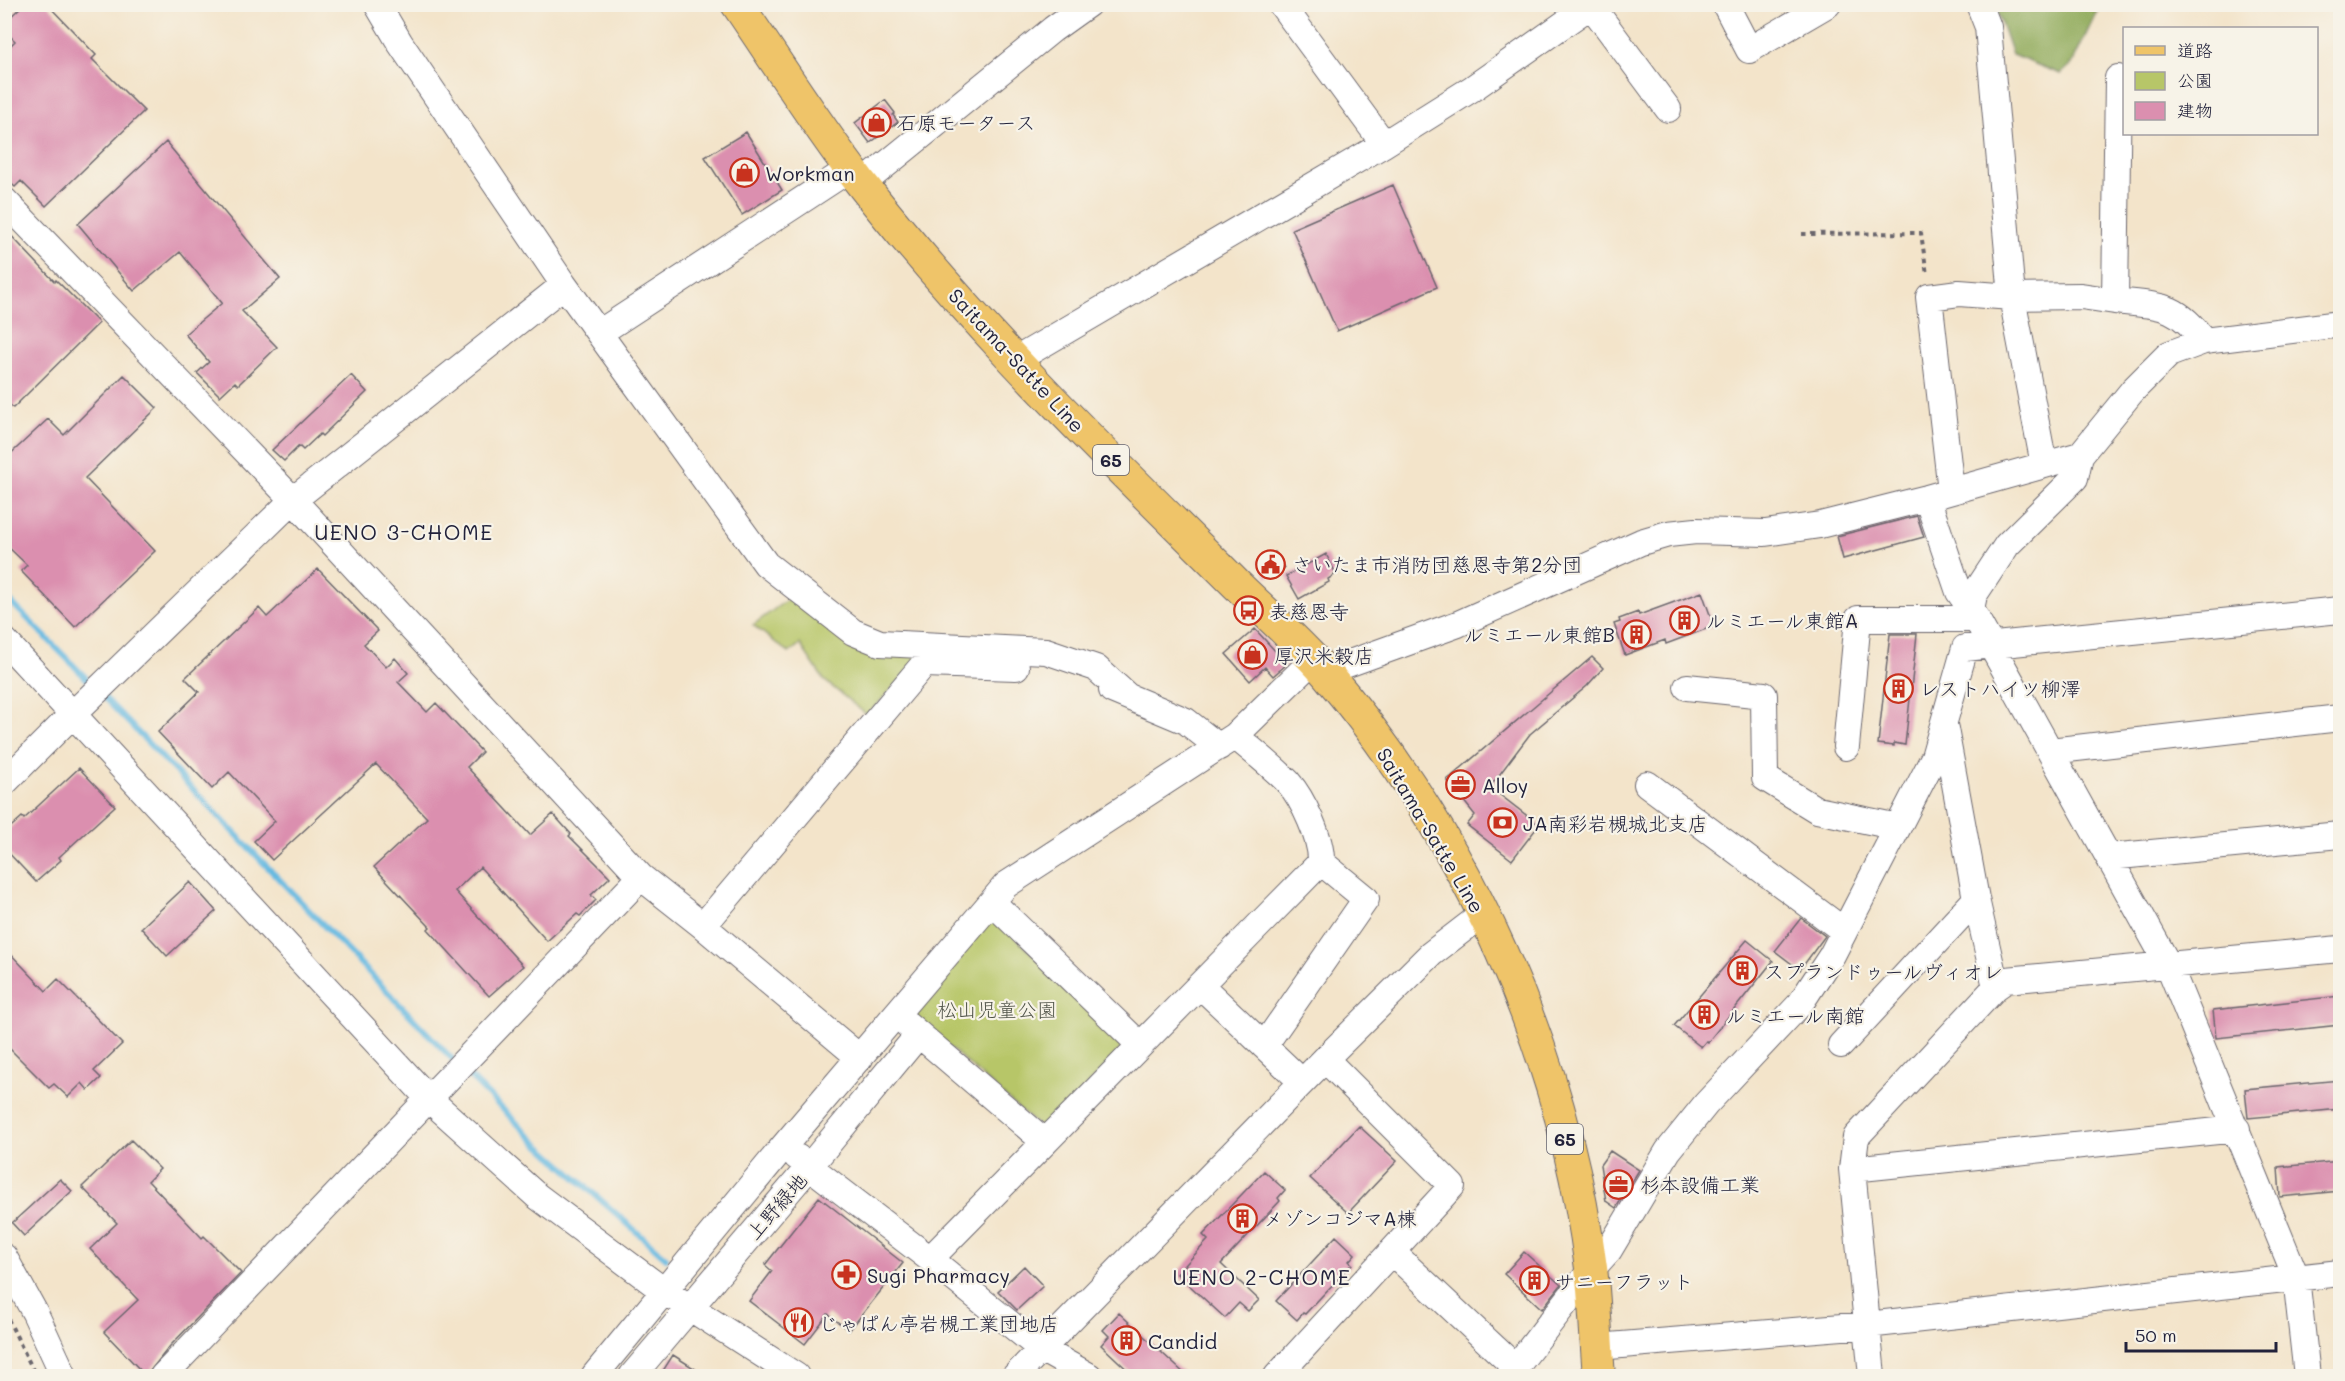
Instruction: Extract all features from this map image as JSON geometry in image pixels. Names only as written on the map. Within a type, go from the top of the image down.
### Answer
[{"type":"main road","name":"Saitama-Satte Line","points":[[737,4],[856,176],[956,295],[1014,361],[1319,666],[1411,789],[1450,853],[1483,914],[1516,987],[1542,1057],[1570,1157],[1591,1270],[1598,1362]]},
{"type":"street","points":[[377,4],[400,43],[564,285],[766,564],[853,632],[880,643],[1046,651],[1096,668],[1126,695]]},
{"type":"street","points":[[599,333],[856,176],[1088,4]]},
{"type":"street","points":[[1281,4],[1384,144]]},
{"type":"street","points":[[1725,4],[1749,50],[1828,4]]},
{"type":"street","points":[[1979,4],[1988,27],[2012,297],[2044,465]]},
{"type":"street","points":[[1014,361],[1384,144],[1596,6],[1668,109]]},
{"type":"street","points":[[2115,302],[2118,78]]},
{"type":"street","points":[[4,200],[293,500],[640,878],[702,926],[860,1058]]},
{"type":"street","points":[[4,783],[293,500],[564,285]]},
{"type":"street","points":[[2204,341],[2191,323],[2177,313],[2154,305],[2081,296],[2012,297],[1959,292],[1929,297],[1939,495],[1959,592],[1974,614],[2169,966],[2296,1277],[2307,1377]]},
{"type":"street","points":[[1974,614],[1974,595],[2007,545],[2074,478],[2080,454],[2133,390],[2169,354],[2204,341],[2337,330]]},
{"type":"street","points":[[594,1377],[783,1147],[1006,885],[1227,742],[1319,666],[1458,624],[1641,542],[1668,534],[1696,531],[1765,533],[1820,525],[1939,495],[2080,454]]},
{"type":"street","points":[[1392,1252],[1512,1372],[1591,1270],[1609,1251],[1668,1151],[1706,1104],[1800,1004],[1832,955],[1934,757],[1965,648],[2340,610]]},
{"type":"street","points":[[1846,747],[1858,619],[1974,614]]},
{"type":"street","points":[[4,640],[429,1099],[537,1196],[688,1309],[796,1377]]},
{"type":"street","points":[[702,926],[924,664],[1043,668],[1126,695],[1227,742],[1288,783],[1294,791],[1322,850],[1321,862],[930,1259]]},
{"type":"street","points":[[1687,687],[1764,694],[1765,778],[1817,810],[1898,827]]},
{"type":"street","points":[[2050,751],[2340,718]]},
{"type":"street","points":[[1944,724],[1976,899],[1996,987]]},
{"type":"street","points":[[1647,784],[1844,931]]},
{"type":"street","points":[[2109,857],[2340,835]]},
{"type":"street","points":[[1263,1046],[1366,899],[1321,862]]},
{"type":"street","points":[[163,1377],[640,878]]},
{"type":"street","points":[[1841,1045],[1976,899]]},
{"type":"street","points":[[992,902],[1140,1045]]},
{"type":"street","points":[[1015,1377],[1302,1082],[1431,954],[1483,914]]},
{"type":"street","points":[[1872,1377],[1852,1169],[1856,1137],[1996,987],[2006,980],[2340,949]]},
{"type":"street","points":[[1200,985],[1302,1082]]},
{"type":"street","points":[[895,1014],[1045,1142]]},
{"type":"street","name":"上野緑地","points":[[632,1377],[919,1034]]},
{"type":"street","points":[[1276,1377],[1452,1186],[1325,1059]]},
{"type":"street","points":[[1852,1169],[2237,1129]]},
{"type":"street","points":[[783,1147],[930,1259],[1041,1349],[1089,1377]]},
{"type":"street","points":[[4,1257],[35,1313],[64,1377]]},
{"type":"street","points":[[1598,1362],[1867,1325],[2340,1273]]},
{"type":"path","points":[[1802,234],[1921,233],[1929,297]]},
{"type":"path","points":[[4,1311],[36,1377]]},
{"type":"green space","points":[[1995,4],[2100,5],[2073,62],[2061,74],[2012,55]]},
{"type":"green space","points":[[792,596],[923,656],[867,715],[824,680],[800,644],[789,653],[753,625]]},
{"type":"green space","name":"松山児童公園","points":[[997,920],[1122,1039],[1122,1048],[1052,1125],[1040,1128],[911,1013],[984,924]]},
{"type":"building","points":[[24,4],[47,4],[96,55],[92,59],[144,111],[46,206],[21,181],[15,187],[4,177],[4,52],[15,41],[4,30],[4,23]]},
{"type":"building","points":[[885,100],[895,113],[893,115],[898,122],[870,143],[855,123]]},
{"type":"building","points":[[746,132],[782,190],[742,215],[705,157]]},
{"type":"building","points":[[166,142],[280,279],[242,311],[277,347],[238,385],[235,382],[220,396],[197,373],[209,362],[185,334],[222,303],[180,252],[134,291],[78,224]]},
{"type":"building","points":[[1393,185],[1437,287],[1337,331],[1292,229]]},
{"type":"building","points":[[4,228],[55,282],[56,280],[99,323],[13,408],[4,399]]},
{"type":"building","points":[[124,375],[157,408],[85,478],[155,551],[75,627],[21,571],[27,565],[4,543],[4,460],[48,419],[64,435]]},
{"type":"building","points":[[351,375],[367,392],[322,436],[320,434],[303,450],[299,446],[284,461],[272,450]]},
{"type":"building","points":[[1917,516],[1924,537],[1843,559],[1837,536]]},
{"type":"building","points":[[1275,552],[1284,568],[1267,578],[1258,561]]},
{"type":"building","points":[[1326,554],[1336,574],[1328,579],[1329,582],[1299,599],[1286,576]]},
{"type":"building","points":[[318,569],[378,631],[364,644],[386,667],[395,658],[408,673],[398,682],[427,712],[436,703],[482,752],[467,767],[530,835],[553,814],[571,834],[569,836],[610,877],[591,895],[596,900],[580,916],[577,914],[547,941],[480,867],[455,891],[523,966],[489,996],[428,929],[430,927],[374,867],[427,818],[376,764],[272,860],[254,841],[275,821],[229,772],[212,789],[158,732],[199,692],[185,678],[259,608],[267,617]]},
{"type":"building","points":[[1702,592],[1714,626],[1666,644],[1665,640],[1625,655],[1614,624],[1620,622],[1619,619],[1638,612],[1639,615]]},
{"type":"building","points":[[1255,629],[1287,664],[1273,676],[1265,667],[1250,681],[1226,654]]},
{"type":"building","name":"レストハイツ柳澤","points":[[1890,634],[1917,634],[1905,745],[1894,743],[1894,746],[1878,744]]},
{"type":"building","points":[[1592,657],[1603,668],[1587,686],[1530,734],[1490,787],[1539,825],[1512,860],[1467,825],[1475,815],[1447,780]]},
{"type":"building","points":[[79,768],[115,806],[59,857],[61,860],[36,882],[4,848],[4,833],[22,817],[24,819]]},
{"type":"building","points":[[190,882],[216,911],[167,956],[141,928]]},
{"type":"building","points":[[1801,918],[1825,936],[1800,970],[1775,951]]},
{"type":"building","points":[[1747,940],[1773,961],[1708,1042],[1706,1041],[1701,1047],[1674,1026]]},
{"type":"building","points":[[4,947],[46,991],[58,979],[122,1044],[94,1071],[101,1078],[88,1090],[82,1083],[68,1097],[54,1084],[49,1088],[4,1043]]},
{"type":"building","points":[[2340,996],[2340,1025],[2216,1038],[2213,1010]]},
{"type":"building","points":[[2340,1080],[2340,1109],[2248,1118],[2245,1089]]},
{"type":"building","points":[[1359,1126],[1397,1161],[1348,1213],[1310,1178]]},
{"type":"building","points":[[131,1140],[160,1169],[148,1181],[202,1238],[204,1236],[241,1273],[170,1346],[146,1376],[104,1332],[138,1300],[90,1249],[117,1223],[82,1187]]},
{"type":"building","points":[[1610,1151],[1639,1170],[1616,1208],[1606,1201],[1600,1165]]},
{"type":"building","points":[[2340,1161],[2340,1191],[2280,1197],[2278,1167]]},
{"type":"building","points":[[1264,1171],[1285,1190],[1278,1198],[1280,1201],[1221,1264],[1259,1300],[1248,1311],[1239,1303],[1225,1318],[1177,1274],[1208,1240],[1203,1235]]},
{"type":"building","points":[[60,1179],[72,1191],[24,1236],[12,1223]]},
{"type":"building","points":[[819,1197],[903,1263],[849,1331],[828,1314],[805,1344],[749,1301],[772,1271],[765,1265]]},
{"type":"building","points":[[1336,1236],[1355,1254],[1349,1261],[1352,1264],[1297,1320],[1276,1301]]},
{"type":"building","name":"サニーフラット","points":[[1524,1252],[1561,1285],[1542,1309],[1504,1274]]},
{"type":"building","points":[[1024,1266],[1043,1286],[1017,1310],[998,1291]]},
{"type":"building","name":"Candid","points":[[1119,1313],[1188,1377],[1135,1377],[1101,1345],[1109,1336],[1103,1330]]},
{"type":"building","points":[[673,1355],[708,1377],[659,1377]]},
{"type":"waterway","points":[[4,595],[94,686]]},
{"type":"waterway","points":[[101,694],[456,1063]]},
{"type":"waterway","points":[[463,1070],[539,1145],[666,1258]]},
{"type":"place","name":"石原モータース","points":[[876,122]]},
{"type":"place","name":"Workman","points":[[744,173]]},
{"type":"place","name":"さいたま市消防団慈恩寺第2分団","points":[[1271,564]]},
{"type":"place","name":"表慈恩寺","points":[[1248,611]]},
{"type":"place","name":"ルミエール東館A","points":[[1685,620]]},
{"type":"place","name":"ルミエール東館B","points":[[1636,634]]},
{"type":"place","name":"厚沢米穀店","points":[[1253,655]]},
{"type":"place","name":"レストハイツ柳澤","points":[[1898,688]]},
{"type":"place","name":"Alloy","points":[[1461,785]]},
{"type":"place","name":"JA南彩岩槻城北支店","points":[[1502,823]]},
{"type":"place","name":"スプランドゥールヴィオレ","points":[[1743,971]]},
{"type":"place","name":"ルミエール南館","points":[[1705,1015]]},
{"type":"place","name":"杉本設備工業","points":[[1619,1184]]},
{"type":"place","name":"メゾンコジマA棟","points":[[1242,1218]]},
{"type":"place","name":"Sugi Pharmacy","points":[[846,1275]]},
{"type":"place","name":"サニーフラット","points":[[1534,1281]]},
{"type":"place","name":"じゃぱん亭岩槻工業団地店","points":[[798,1323]]},
{"type":"place","name":"Candid","points":[[1127,1341]]},
{"type":"district","name":"UENO 3-CHOME","points":[[404,531]]},
{"type":"district","name":"UENO 2-CHOME","points":[[1262,1276]]}]
